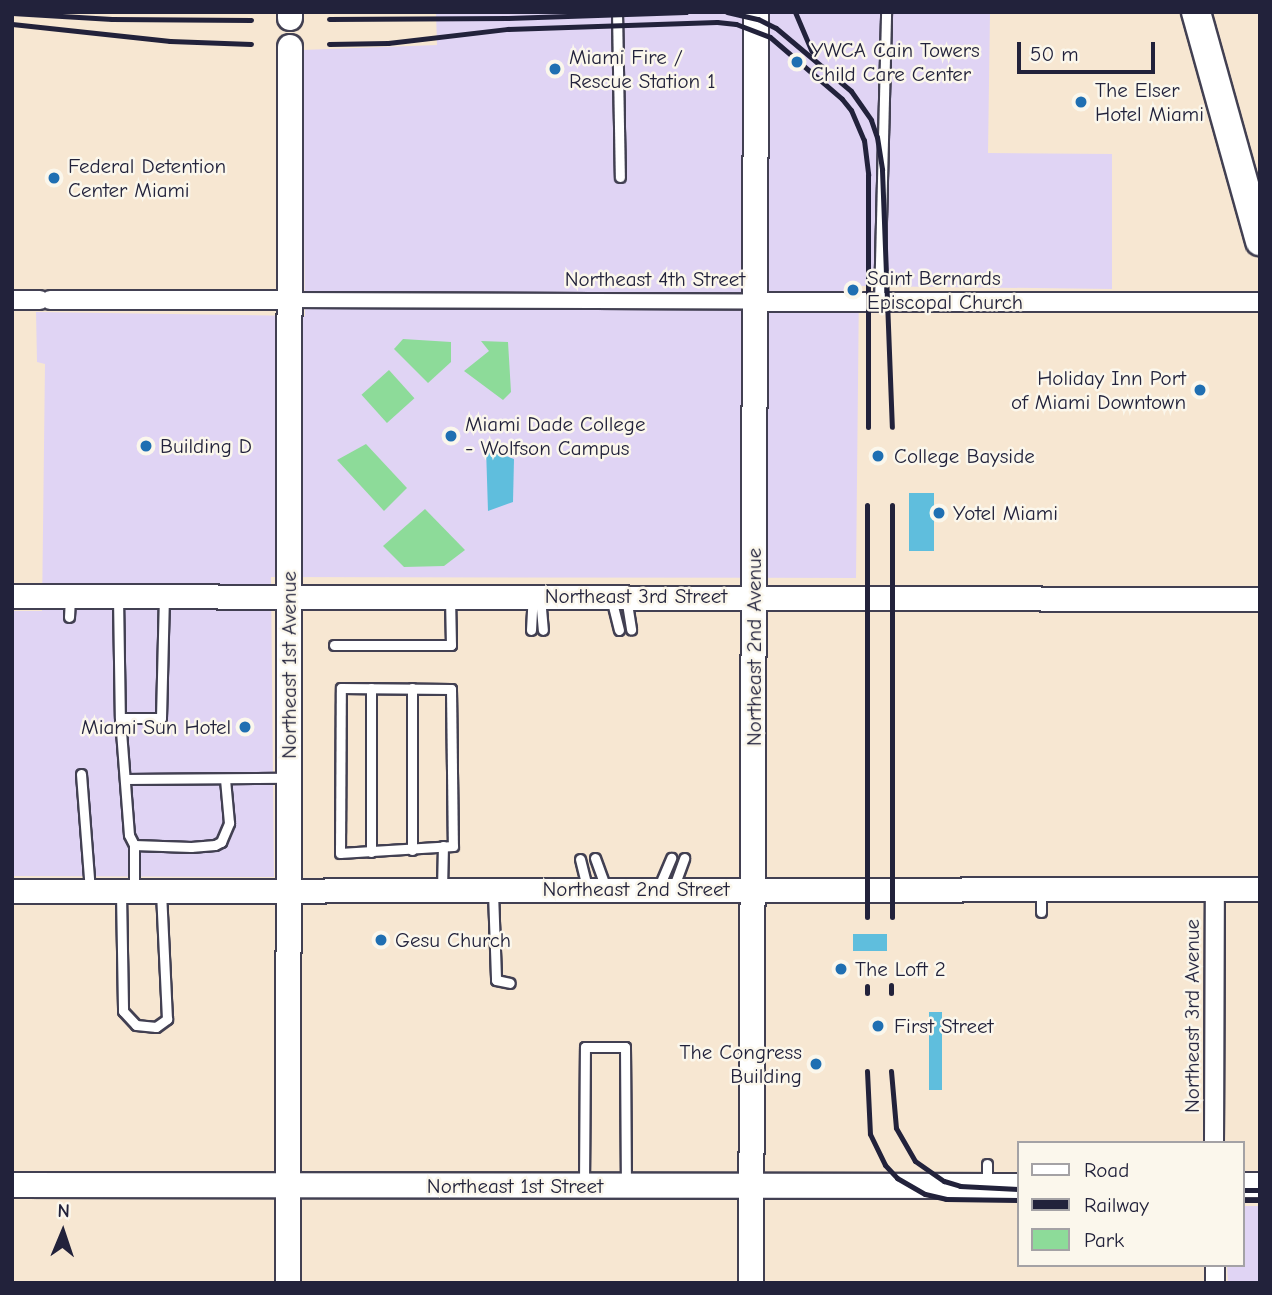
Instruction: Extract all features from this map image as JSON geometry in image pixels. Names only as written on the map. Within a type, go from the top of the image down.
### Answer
[{"type":"main road","name":"Northeast 2nd Avenue","points":[[751,1283],[755,12]]},
{"type":"main road","points":[[1196,12],[1260,241]]},
{"type":"main road","name":"Northeast 1st Avenue","points":[[288,1283],[290,47]]},
{"type":"main road","name":"Northeast 1st Street","points":[[12,1185],[751,1186],[987,1175],[1016,1185]]},
{"type":"street","name":"Northeast 4th Street","points":[[12,300],[1260,302]]},
{"type":"street","name":"Northeast 3rd Street","points":[[12,596],[69,606],[118,595],[1260,599]]},
{"type":"street","name":"Northeast 3rd Avenue","points":[[1214,1141],[1215,888]]},
{"type":"street","name":"Northeast 2nd Street","points":[[12,891],[1260,889]]},
{"type":"lane","points":[[617,12],[620,177]]},
{"type":"lane","points":[[879,303],[886,12]]},
{"type":"lane","points":[[118,595],[120,718],[128,835],[134,845],[127,891],[123,1012],[136,1025],[156,1027],[167,1019],[161,891]]},
{"type":"lane","points":[[120,718],[161,718],[164,595]]},
{"type":"lane","points":[[334,645],[451,645],[450,596]]},
{"type":"lane","points":[[531,630],[537,596]]},
{"type":"lane","points":[[537,596],[543,630]]},
{"type":"lane","points":[[619,596],[631,630]]},
{"type":"lane","points":[[619,596],[619,630]]},
{"type":"lane","points":[[341,688],[371,688],[451,689],[453,846],[340,853],[341,688]]},
{"type":"lane","points":[[371,688],[371,852]]},
{"type":"lane","points":[[412,688],[412,850]]},
{"type":"lane","points":[[81,774],[90,891]]},
{"type":"lane","points":[[125,779],[289,778]]},
{"type":"lane","points":[[134,845],[191,847],[221,842],[229,823],[225,779]]},
{"type":"lane","points":[[442,890],[443,846]]},
{"type":"lane","points":[[595,858],[597,889]]},
{"type":"lane","points":[[666,889],[671,858]]},
{"type":"lane","points":[[666,889],[684,858]]},
{"type":"lane","points":[[580,859],[597,889]]},
{"type":"lane","points":[[1041,888],[1041,912]]},
{"type":"lane","points":[[493,890],[496,980],[510,983]]},
{"type":"lane","points":[[584,1186],[584,1047],[625,1047],[626,1186]]},
{"type":"shaded area","name":"Miami Dade College - Wolfson Campus","points":[[436,12],[990,12],[988,153],[1112,154],[1112,289],[859,286],[856,578],[271,577],[274,877],[12,876],[12,611],[42,611],[45,364],[37,362],[36,312],[305,316],[302,50],[437,45]]},
{"type":"shaded area","points":[[1244,1206],[1260,1206],[1260,1283],[1228,1283],[1227,1267],[1244,1267]]},
{"type":"green space","points":[[403,339],[451,342],[451,362],[428,383],[394,349]]},
{"type":"green space","points":[[481,341],[508,342],[511,392],[503,400],[464,371],[489,351]]},
{"type":"green space","points":[[389,370],[414,398],[387,423],[362,395]]},
{"type":"green space","points":[[366,444],[407,488],[384,511],[337,460]]},
{"type":"green space","points":[[425,509],[465,550],[444,566],[404,567],[383,546]]},
{"type":"water","points":[[486,448],[514,459],[513,502],[488,511]]},
{"type":"water","points":[[909,493],[934,493],[934,551],[909,551]]},
{"type":"water","points":[[853,934],[887,934],[887,951],[853,951]]},
{"type":"water","points":[[929,1012],[942,1012],[942,1090],[929,1090]]},
{"type":"railway","points":[[329,19],[508,18],[686,12]]},
{"type":"railway","points":[[727,12],[758,19],[776,28],[851,91],[871,120],[877,137],[882,170],[892,427]]},
{"type":"railway","points":[[795,12],[812,52]]},
{"type":"railway","points":[[12,13],[112,19],[251,20]]},
{"type":"railway","points":[[329,44],[388,43],[508,29],[717,22],[736,24],[770,37],[842,99],[851,110],[864,140],[868,175],[868,427]]},
{"type":"railway","points":[[12,24],[170,41],[251,44]]},
{"type":"railway","points":[[867,505],[867,917]]},
{"type":"railway","points":[[892,505],[892,917]]},
{"type":"railway","points":[[891,985],[891,993]]},
{"type":"railway","points":[[867,986],[867,993]]},
{"type":"railway","points":[[867,1071],[870,1134],[885,1165],[897,1178],[925,1194],[946,1199],[1016,1200]]},
{"type":"railway","points":[[891,1071],[896,1128],[915,1161],[944,1181],[960,1186],[1016,1189]]},
{"type":"railway","points":[[1244,1190],[1260,1190]]},
{"type":"railway","points":[[1244,1200],[1260,1200]]},
{"type":"place","name":"YWCA Cain Towers Child Care Center","points":[[797,62]]},
{"type":"place","name":"Miami Fire / Rescue Station 1","points":[[555,69]]},
{"type":"place","name":"The Elser Hotel Miami","points":[[1081,102]]},
{"type":"place","name":"Federal Detention Center Miami","points":[[54,178]]},
{"type":"place","name":"Saint Bernards Episcopal Church","points":[[853,290]]},
{"type":"place","name":"Holiday Inn Port of Miami Downtown","points":[[1200,390]]},
{"type":"place","name":"Miami Dade College - Wolfson Campus","points":[[451,436]]},
{"type":"place","name":"Building D","points":[[146,446]]},
{"type":"place","name":"College Bayside","points":[[878,456]]},
{"type":"place","name":"Yotel Miami","points":[[939,513]]},
{"type":"place","name":"Miami Sun Hotel","points":[[245,727]]},
{"type":"place","name":"Gesu Church","points":[[381,940]]},
{"type":"place","name":"The Loft 2","points":[[841,969]]},
{"type":"place","name":"First Street","points":[[878,1026]]},
{"type":"place","name":"The Congress Building","points":[[816,1064]]}]
